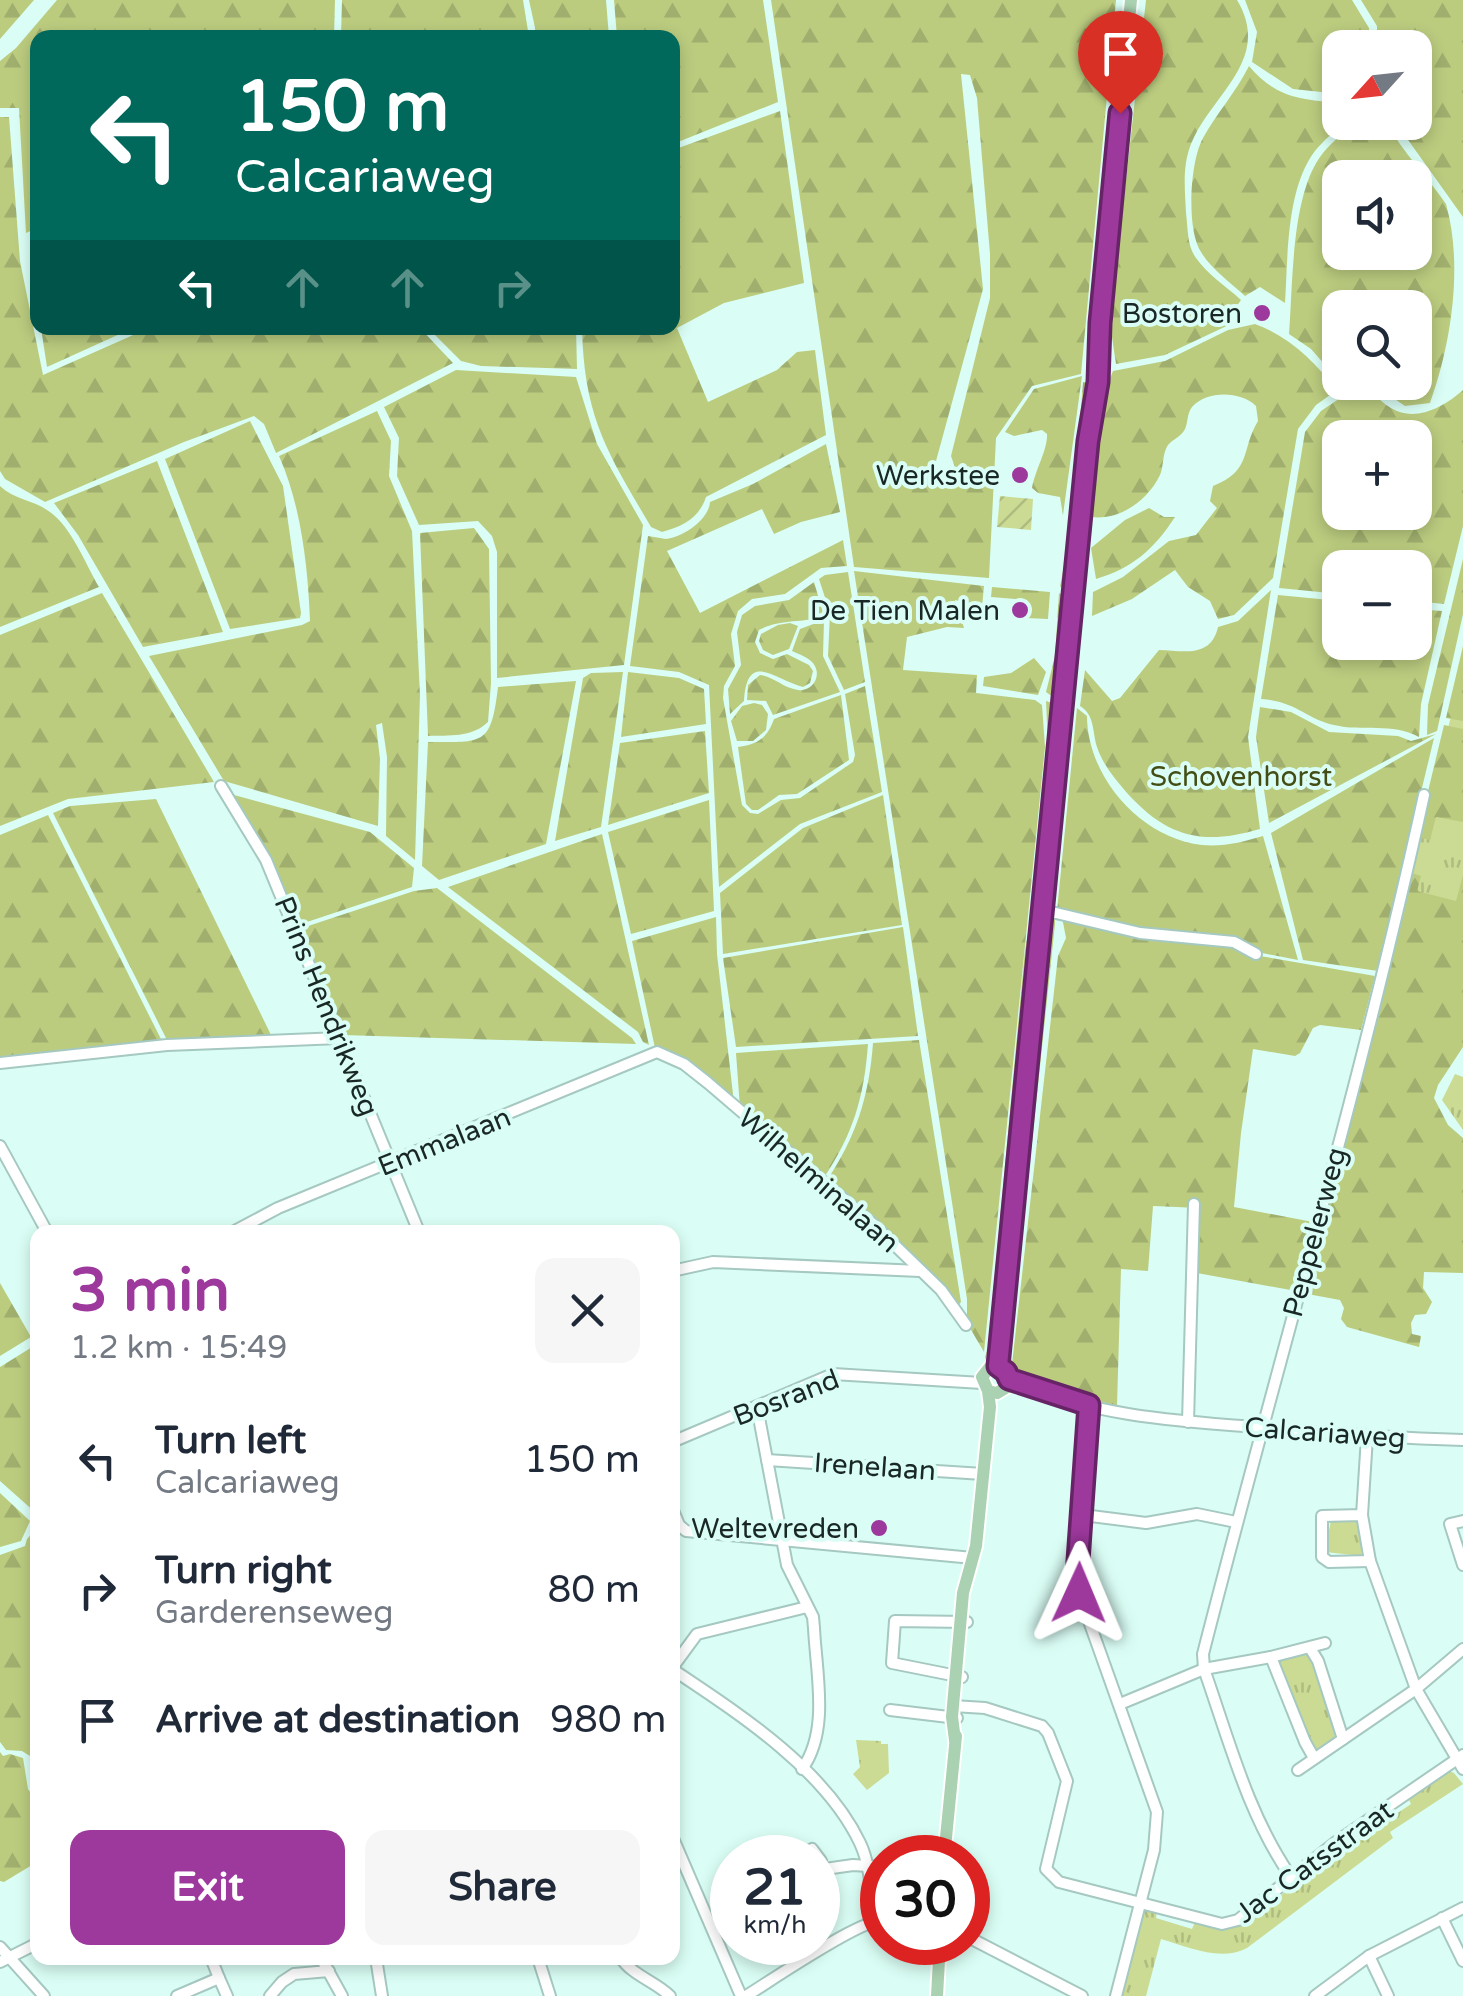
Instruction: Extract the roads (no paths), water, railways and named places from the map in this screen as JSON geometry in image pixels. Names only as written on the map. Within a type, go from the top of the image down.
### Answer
[{"type":"main road","points":[[946,1835],[964,1622],[1000,1334],[1088,441],[1098,382],[1100,323],[1131,0]]},
{"type":"main road","points":[[993,1388],[1006,1372],[996,1366]]},
{"type":"main road","points":[[937,1996],[939,1965]]},
{"type":"street","name":"Prins Hendrikweg","points":[[222,786],[266,860],[416,1225]]},
{"type":"street","name":"Peppelerweg","points":[[1204,1669],[1204,1654],[1236,1522],[1318,1222],[1424,795]]},
{"type":"street","points":[[1042,914],[1140,933],[1234,942],[1256,954]]},
{"type":"street","points":[[0,1063],[167,1045],[340,1038]]},
{"type":"street","name":"Emmalaan","points":[[246,1225],[278,1208],[657,1052]]},
{"type":"street","name":"Wilhelminalaan","points":[[657,1052],[684,1064],[708,1083],[873,1224],[941,1290],[966,1326]]},
{"type":"street","points":[[0,1146],[43,1225]]},
{"type":"street","points":[[1188,1422],[1194,1204]]},
{"type":"street","points":[[680,1269],[712,1262],[921,1272]]},
{"type":"street","name":"Bosrand","points":[[680,1439],[833,1374],[964,1381],[993,1388]]},
{"type":"street","name":"Calcariaweg","points":[[993,1388],[1025,1386],[1127,1414],[1188,1422],[1367,1437],[1463,1440]]},
{"type":"street","points":[[1089,1405],[1079,1593],[1157,1812],[1154,1850],[1116,1996]]},
{"type":"street","points":[[757,1408],[790,1576],[814,1628],[818,1728],[811,1756],[802,1769]]},
{"type":"street","points":[[1367,1437],[1362,1515],[1370,1561],[1416,1689],[1461,1761]]},
{"type":"street","name":"Irenelaan","points":[[767,1460],[983,1474]]},
{"type":"street","points":[[1083,1515],[1146,1523],[1197,1514],[1236,1522]]},
{"type":"street","points":[[1362,1515],[1322,1516],[1322,1556],[1329,1562],[1370,1561]]},
{"type":"street","points":[[1463,1521],[1450,1524],[1463,1564]]},
{"type":"street","points":[[680,1527],[686,1531],[972,1564]]},
{"type":"street","points":[[680,1657],[691,1640],[704,1630],[807,1606]]},
{"type":"street","points":[[959,1676],[892,1662],[895,1621],[964,1622]]},
{"type":"street","points":[[1120,1704],[1204,1669],[1324,1642]]},
{"type":"street","points":[[1310,1648],[1318,1661],[1343,1739]]},
{"type":"street","points":[[1298,1770],[1416,1689],[1463,1649]]},
{"type":"street","points":[[1271,1657],[1314,1758]]},
{"type":"street","points":[[1204,1669],[1252,1807],[1268,1844],[1291,1877]]},
{"type":"street","points":[[680,1675],[759,1729],[802,1769],[842,1815],[860,1844]]},
{"type":"street","name":"Jac Catsstraat","points":[[956,1712],[985,1708],[1042,1726],[1048,1733],[1067,1781],[1046,1869],[1050,1876],[1059,1882],[1228,1925],[1336,1842],[1461,1761]]},
{"type":"street","points":[[890,1710],[956,1712]]},
{"type":"street","points":[[680,1854],[744,1996],[860,1930]]},
{"type":"street","points":[[1315,1996],[1369,1956],[1463,1908]]},
{"type":"street","points":[[1442,1918],[1463,1960]]},
{"type":"street","points":[[0,1947],[5,1960],[44,1996]]},
{"type":"street","points":[[5,1960],[30,1947]]},
{"type":"street","points":[[990,1948],[1082,1996]]},
{"type":"street","points":[[1369,1956],[1388,1996]]},
{"type":"street","points":[[214,1965],[227,1996]]},
{"type":"street","points":[[325,1965],[342,1996]]},
{"type":"street","points":[[377,1965],[382,1996]]},
{"type":"street","points":[[540,1965],[550,1996]]},
{"type":"street","points":[[628,1965],[670,1996]]},
{"type":"street","points":[[270,1996],[294,1974],[329,1971]]},
{"type":"street","points":[[179,1996],[219,1978]]},
{"type":"place","name":"Bostoren","points":[[1262,313]]},
{"type":"place","name":"Werkstee","points":[[1020,475]]},
{"type":"place","name":"De Tien Malen","points":[[1020,610]]},
{"type":"place","name":"Weltevreden","points":[[879,1528]]},
{"type":"park label","name":"Schovenhorst","points":[[1241,776]]}]
